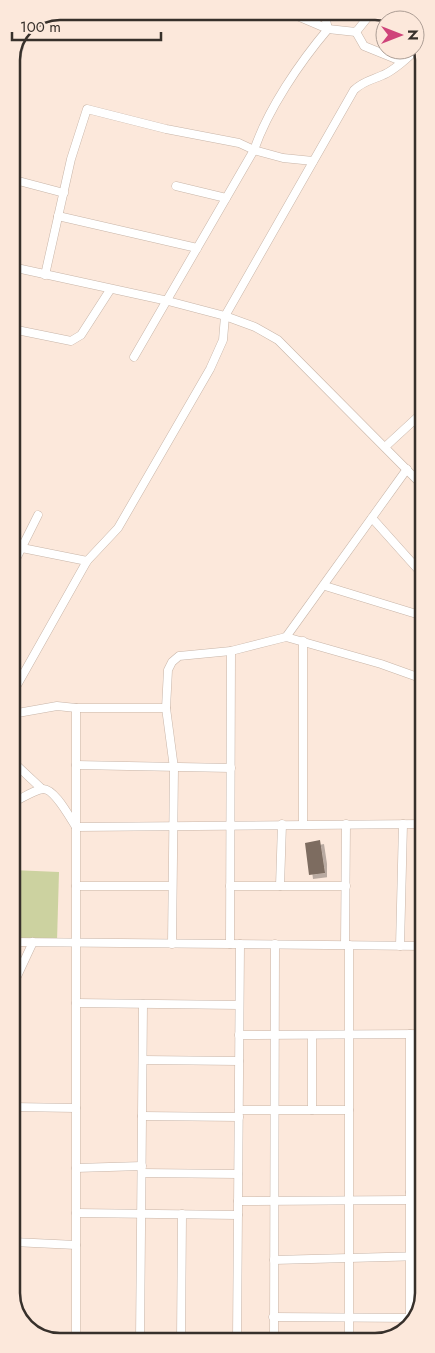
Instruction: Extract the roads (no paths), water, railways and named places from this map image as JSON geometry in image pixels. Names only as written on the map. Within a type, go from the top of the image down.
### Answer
[{"type":"street","points":[[307,20],[328,29],[356,32]]},
{"type":"street","points":[[326,20],[328,29]]},
{"type":"street","points":[[356,32],[366,20]]},
{"type":"street","points":[[134,357],[254,150],[269,116],[298,68],[328,29]]},
{"type":"street","points":[[20,680],[87,561],[118,528],[210,369],[223,340],[225,316],[354,90],[369,79],[390,72],[401,61],[364,46],[356,32]]},
{"type":"street","points":[[45,275],[71,159],[87,109],[166,129],[239,143],[254,150],[283,158],[313,161]]},
{"type":"street","points":[[20,181],[64,193]]},
{"type":"street","points":[[176,186],[226,198]]},
{"type":"street","points":[[58,216],[197,248]]},
{"type":"street","points":[[20,269],[110,290],[168,301],[225,316],[255,327],[278,340],[415,478]]},
{"type":"street","points":[[20,331],[72,341],[81,335],[110,290]]},
{"type":"street","points":[[385,447],[415,419]]},
{"type":"street","points":[[286,638],[407,469]]},
{"type":"street","points":[[20,553],[38,515]]},
{"type":"street","points":[[372,518],[415,566]]},
{"type":"street","points":[[20,547],[87,561]]},
{"type":"street","points":[[325,586],[415,614]]},
{"type":"street","points":[[172,944],[174,768],[166,708],[168,670],[172,662],[179,656],[231,651],[286,638],[303,641],[415,676]]},
{"type":"street","points":[[303,641],[303,824]]},
{"type":"street","points":[[230,944],[231,651]]},
{"type":"street","points":[[20,712],[46,707],[166,708]]},
{"type":"street","points":[[76,708],[76,1333]]},
{"type":"street","points":[[76,765],[231,768]]},
{"type":"street","points":[[20,768],[42,789],[48,790],[54,795],[76,827]]},
{"type":"street","points":[[20,799],[42,789]]},
{"type":"street","points":[[280,886],[282,824]]},
{"type":"street","points":[[346,824],[350,1035],[350,1333]]},
{"type":"street","points":[[400,946],[403,824]]},
{"type":"street","points":[[76,827],[415,824]]},
{"type":"street","points":[[76,886],[172,886]]},
{"type":"street","points":[[230,886],[346,886]]},
{"type":"street","points":[[20,942],[415,946]]},
{"type":"street","points":[[20,971],[33,942]]},
{"type":"street","points":[[237,1333],[240,944]]},
{"type":"street","points":[[274,1333],[275,944]]},
{"type":"street","points":[[76,1003],[239,1005]]},
{"type":"street","points":[[140,1333],[143,1004]]},
{"type":"street","points":[[410,1034],[412,1309]]},
{"type":"street","points":[[239,1035],[415,1034]]},
{"type":"street","points":[[312,1035],[312,1110]]},
{"type":"street","points":[[143,1060],[239,1061]]},
{"type":"street","points":[[20,1107],[76,1108]]},
{"type":"street","points":[[142,1116],[239,1114],[274,1110],[350,1110]]},
{"type":"street","points":[[76,1168],[238,1174]]},
{"type":"street","points":[[238,1201],[350,1200],[410,1196],[415,1194]]},
{"type":"street","points":[[76,1214],[238,1215]]},
{"type":"street","points":[[181,1333],[182,1214]]},
{"type":"street","points":[[20,1242],[76,1245]]},
{"type":"street","points":[[274,1260],[415,1256]]},
{"type":"street","points":[[273,1317],[404,1321]]}]
